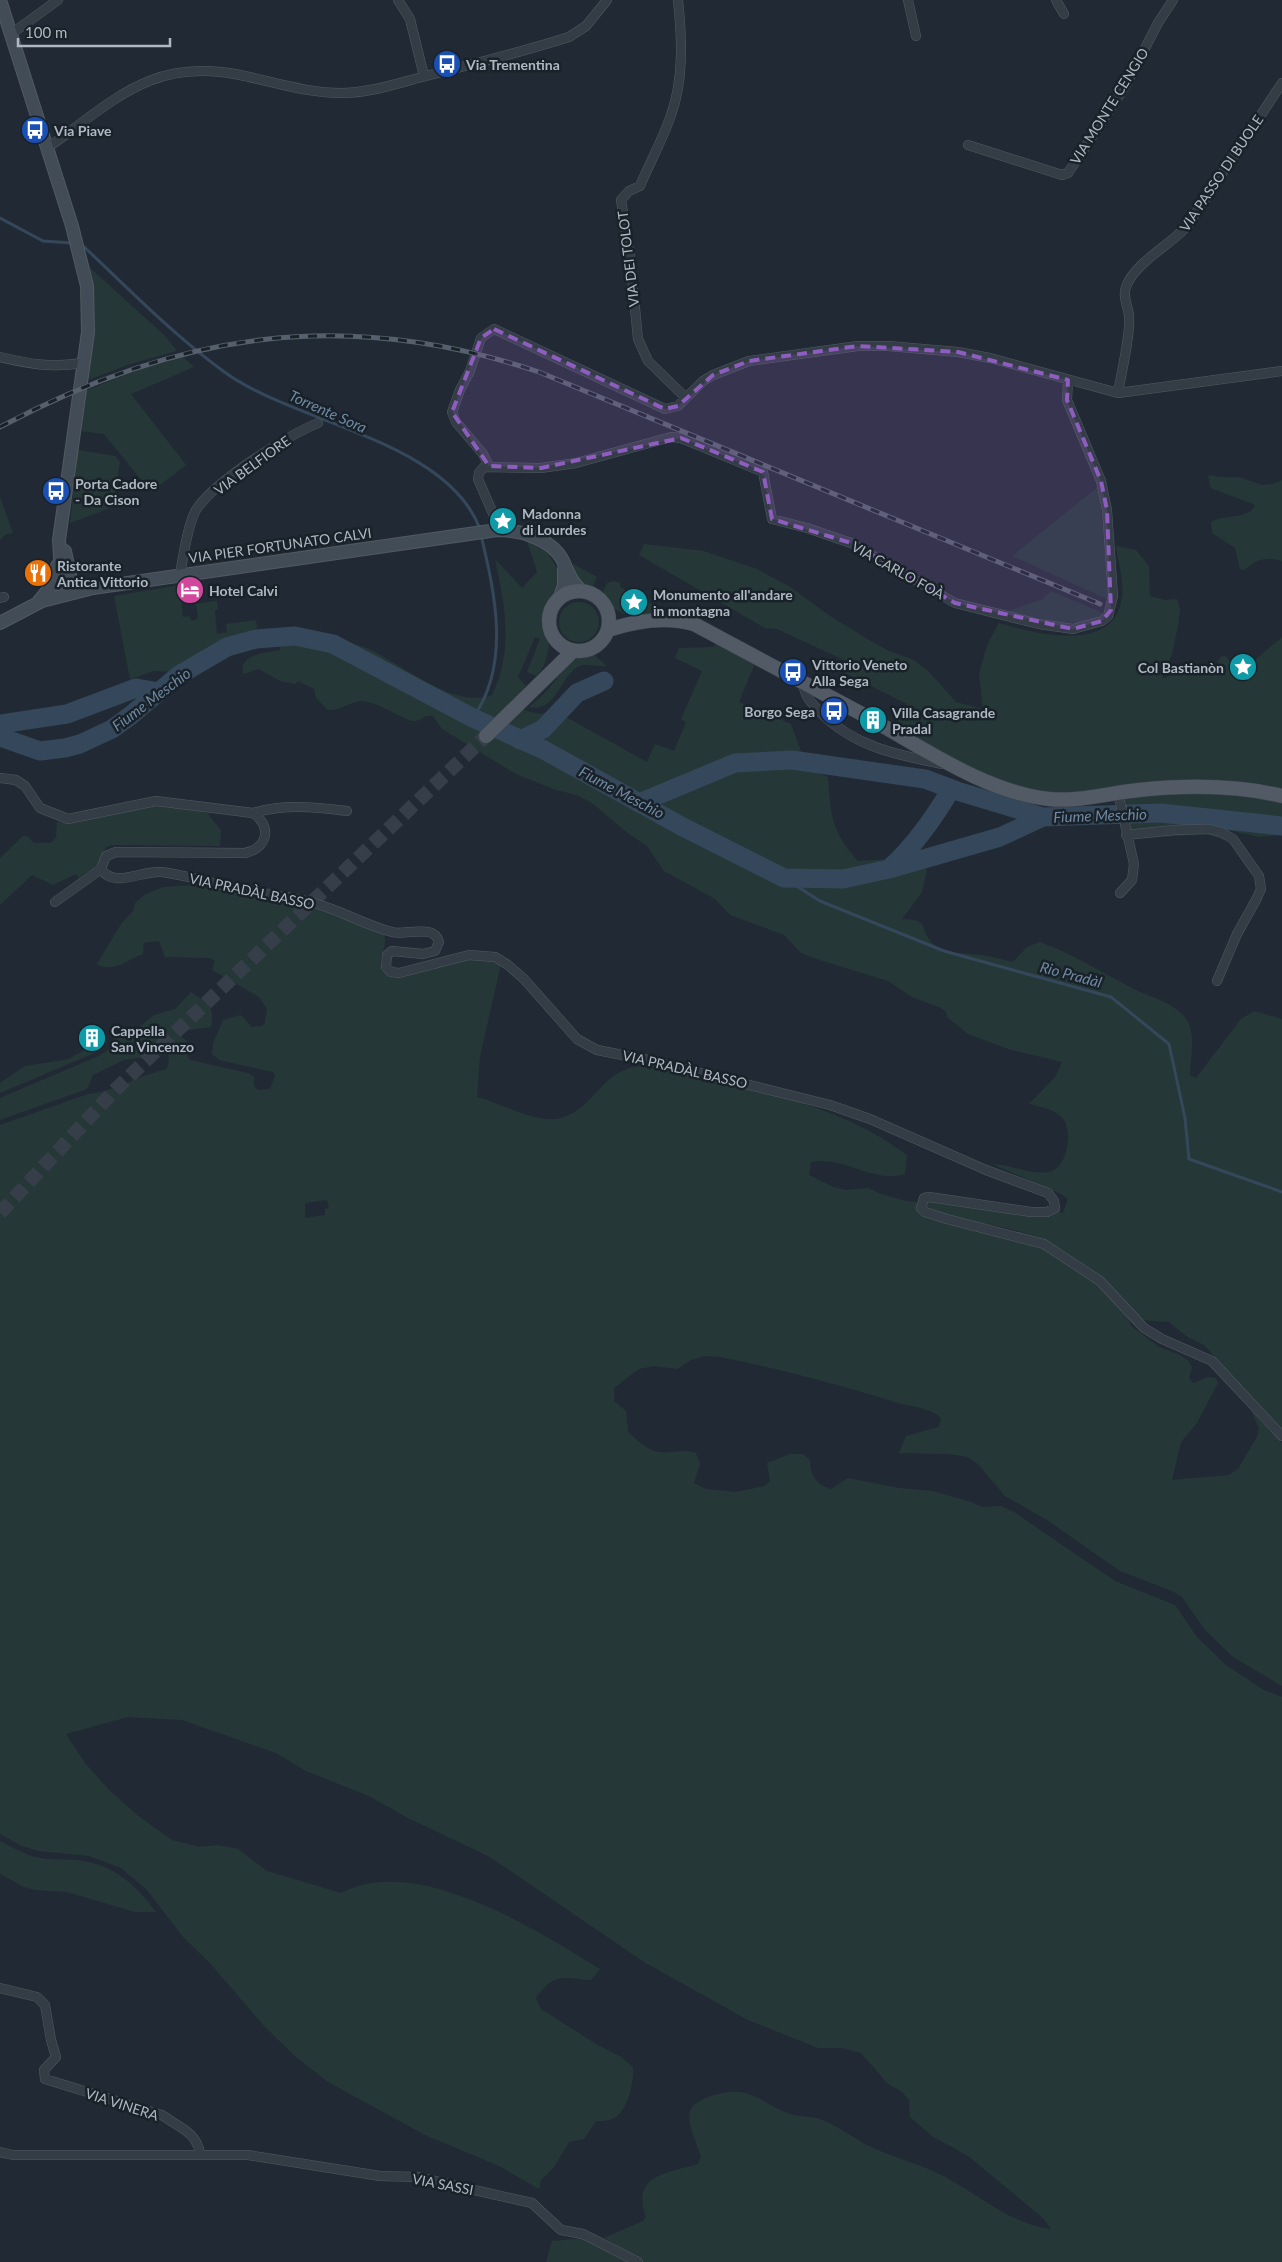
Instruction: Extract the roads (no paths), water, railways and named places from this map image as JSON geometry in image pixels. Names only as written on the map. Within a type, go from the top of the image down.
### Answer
[{"type":"main road","points":[[0,623],[36,604],[53,584],[59,558],[62,519],[89,318],[82,259],[3,3]]},
{"type":"main road","points":[[62,519],[63,545],[69,569],[69,593]]},
{"type":"main road","name":"VIA PIER FORTUNATO CALVI","points":[[36,604],[69,593],[93,588],[494,530],[515,531],[537,539],[557,552],[576,587],[582,592]]},
{"type":"main road","points":[[59,558],[63,583],[69,593]]},
{"type":"main road","points":[[564,564],[564,586],[550,615],[549,625],[557,642],[573,651],[582,651],[598,645],[608,630],[608,612]]},
{"type":"main road","points":[[69,569],[77,582],[93,588]]},
{"type":"main road","points":[[559,599],[566,594],[582,592],[598,599],[608,612],[621,619],[636,622],[677,621],[694,624],[862,714]]},
{"type":"main road","points":[[608,630],[636,622]]},
{"type":"main road","points":[[540,683],[550,668],[557,642]]},
{"type":"main road","points":[[489,733],[573,651]]},
{"type":"main road","points":[[883,726],[953,766],[1002,786],[1041,798],[1119,799],[1188,787],[1247,790],[1282,796]]},
{"type":"street","points":[[11,34],[58,0]]},
{"type":"street","points":[[398,0],[410,20],[424,76]]},
{"type":"street","points":[[47,148],[111,100],[155,79],[186,71],[205,70],[301,89],[342,93],[385,87],[569,37],[586,26],[607,0]]},
{"type":"street","name":"VIA DEI TOLOT","points":[[678,0],[681,53],[678,84],[671,115],[640,186],[629,191],[621,200],[630,257],[638,339],[648,361],[685,397]]},
{"type":"street","points":[[908,0],[916,36]]},
{"type":"street","points":[[1056,0],[1064,14]]},
{"type":"street","name":"VIA MONTE CENGIO","points":[[968,145],[1062,175],[1068,173],[1126,85],[1158,23],[1173,0]]},
{"type":"street","name":"VIA PASSO DI BUOLE","points":[[1118,393],[1130,318],[1126,302],[1126,287],[1144,263],[1181,234],[1188,225],[1282,84]]},
{"type":"street","points":[[494,530],[495,518],[478,479],[481,470],[489,466],[483,454],[456,422],[452,412],[460,390],[470,371],[481,338],[494,330],[665,409],[678,406],[685,397],[713,375],[749,361],[858,346],[888,346],[958,352],[990,358],[1118,393],[1282,371]]},
{"type":"street","points":[[0,357],[57,367],[82,363]]},
{"type":"street","name":"VIA CARLO FOÀ","points":[[489,466],[541,468],[592,460],[662,439],[681,438],[763,472],[770,516],[775,521],[807,528],[851,543],[955,602],[1039,624],[1072,629],[1102,621],[1111,610],[1113,596],[1107,510],[1101,481],[1067,400],[1068,380]]},
{"type":"street","name":"VIA BELFIORE","points":[[180,575],[197,508],[227,479],[289,438],[318,423]]},
{"type":"street","points":[[803,681],[804,692],[812,704],[829,721],[859,741],[886,752],[953,766]]},
{"type":"street","points":[[0,778],[16,780],[25,786],[40,808],[68,819],[156,802],[253,813],[308,807],[347,811]]},
{"type":"street","points":[[1119,799],[1134,864],[1132,880],[1120,894]]},
{"type":"street","name":"VIA PRADÀL BASSO","points":[[253,813],[260,818],[266,827],[266,836],[262,845],[255,851],[245,853],[116,852],[106,856],[101,869],[106,876],[114,879],[158,872],[171,874],[237,889],[312,902],[392,932],[432,933],[438,938],[439,942],[435,951],[423,954],[399,950],[392,951],[386,955],[386,967],[392,972],[399,973],[469,955],[495,958],[508,965],[524,979],[577,1039],[597,1050],[657,1062],[830,1105],[870,1119],[986,1170],[1048,1193],[1054,1200],[1055,1208],[1046,1212],[1031,1212],[929,1197],[924,1198],[921,1208],[925,1212],[1044,1244],[1100,1281],[1144,1328],[1162,1339],[1212,1362],[1282,1436]]},
{"type":"street","points":[[1126,835],[1174,830],[1209,829],[1220,832],[1233,840],[1259,876],[1261,889],[1237,934],[1217,981]]},
{"type":"street","points":[[55,902],[101,869]]},
{"type":"street","name":"VIA VINERA","points":[[0,1988],[37,1998],[45,2004],[50,2040],[56,2057],[44,2070],[45,2079],[162,2115],[175,2125],[186,2129],[194,2137],[199,2145],[200,2154]]},
{"type":"street","points":[[0,2152],[52,2155],[200,2154]]},
{"type":"street","name":"VIA SASSI","points":[[200,2154],[248,2155],[380,2176],[417,2176],[532,2203],[561,2230],[583,2234],[638,2262]]},
{"type":"waterway","name":"Torrente Sora","points":[[0,218],[43,241],[72,243]]},
{"type":"waterway","name":"Torrente Sora","points":[[81,244],[168,326],[223,371],[253,389],[402,453],[435,474],[462,499],[480,529]]},
{"type":"waterway","name":"Torrente Sora","points":[[473,718],[485,697],[492,675],[496,652],[497,628],[495,605],[481,535]]},
{"type":"waterway","name":"Fiume Meschio","points":[[0,737],[40,751],[80,744],[112,729],[179,675],[227,647],[256,639],[295,636],[333,644],[473,718],[544,750],[681,826],[784,878],[843,879],[889,869],[1000,837],[1043,817],[1161,813],[1282,826]]},
{"type":"waterway","points":[[520,740],[543,729],[577,693],[604,681]]},
{"type":"waterway","points":[[0,724],[67,714],[136,688],[159,692]]},
{"type":"waterway","points":[[639,803],[735,763],[792,760],[925,779],[957,791],[1043,817]]},
{"type":"waterway","points":[[891,867],[924,830],[951,789]]},
{"type":"waterway","name":"Rio Pradàl","points":[[784,878],[820,901],[944,951],[1111,997],[1169,1044],[1185,1118],[1189,1159],[1282,1192]]},
{"type":"tunnel","points":[[862,714],[883,726]]},
{"type":"tunnel","points":[[0,1213],[116,1089],[486,736]]},
{"type":"railway","points":[[0,427],[67,395],[132,369],[198,351],[264,340],[330,336],[398,340],[467,352],[539,372],[1100,604]]},
{"type":"place","name":"Via Trementina","points":[[447,64]]},
{"type":"place","name":"Via Piave","points":[[35,130]]},
{"type":"place","name":"Porta Cadore - Da Cison","points":[[56,491]]},
{"type":"place","name":"Madonna di Lourdes","points":[[503,521]]},
{"type":"place","name":"Ristorante Antica Vittorio","points":[[38,573]]},
{"type":"place","name":"Hotel Calvi","points":[[190,590]]},
{"type":"place","name":"Monumento all'andare in montagna","points":[[634,602]]},
{"type":"place","name":"Col Bastianòn","points":[[1243,667]]},
{"type":"place","name":"Vittorio Veneto Alla Sega","points":[[793,672]]},
{"type":"place","name":"Borgo Sega","points":[[834,711]]},
{"type":"place","name":"Villa Casagrande Pradal","points":[[873,720]]},
{"type":"place","name":"Cappella San Vincenzo","points":[[92,1038]]}]
